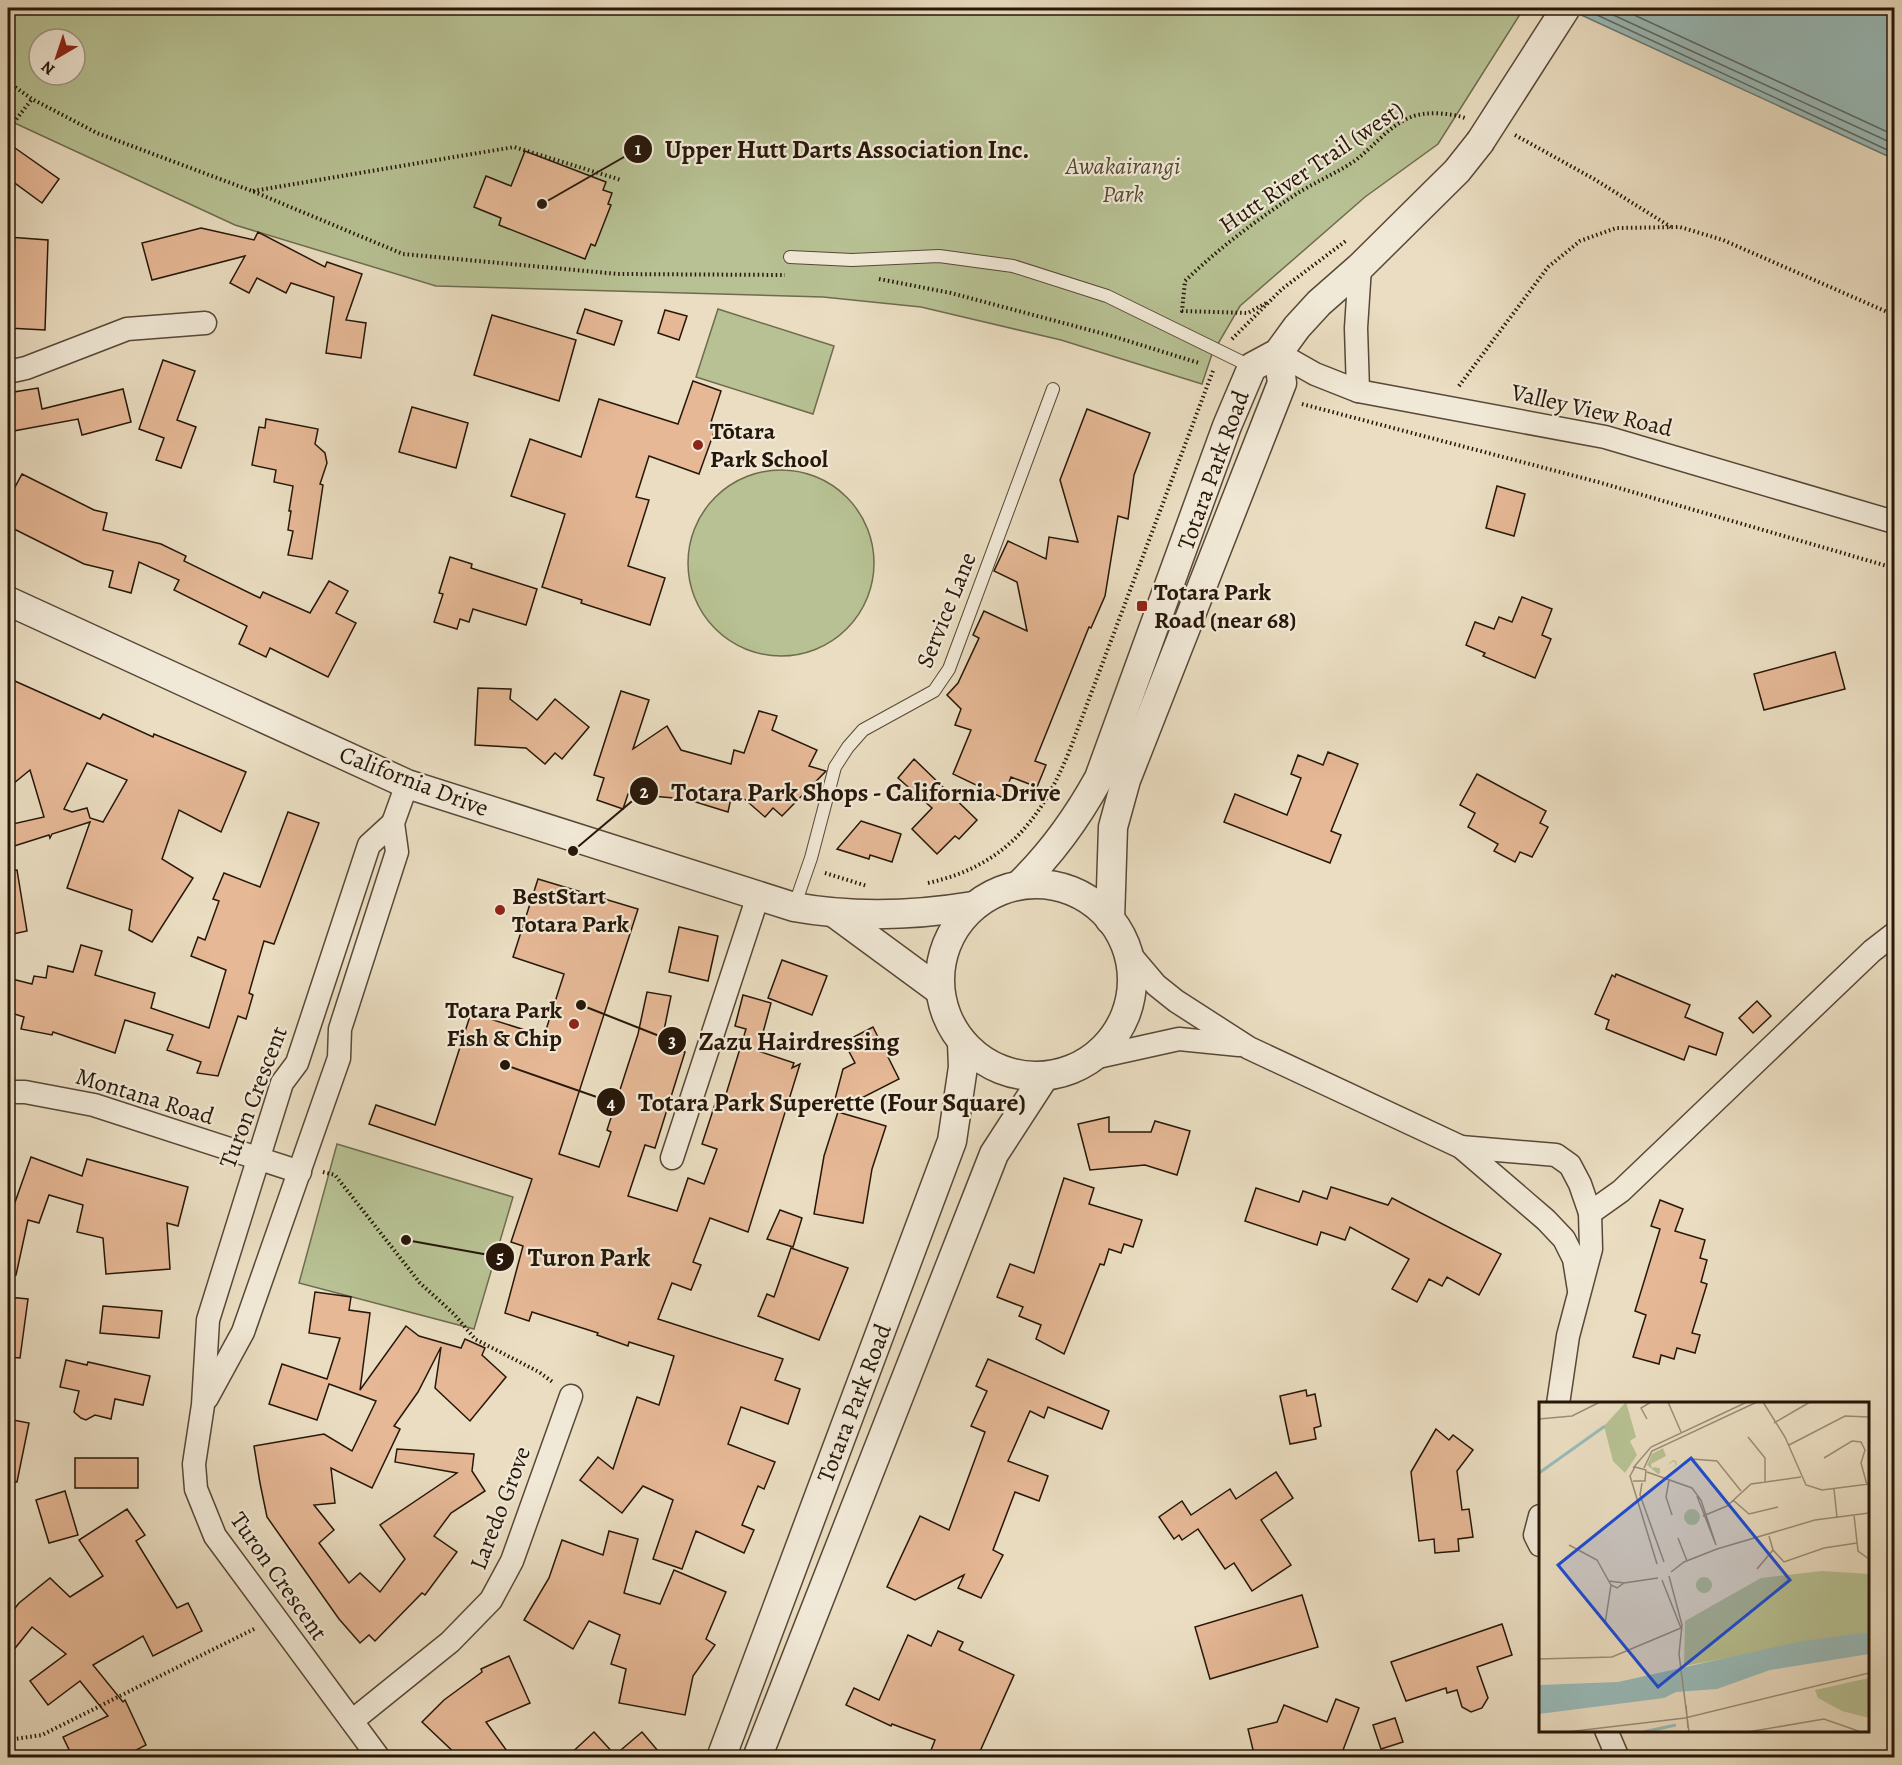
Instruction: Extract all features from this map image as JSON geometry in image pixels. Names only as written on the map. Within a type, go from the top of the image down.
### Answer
[{"type":"street","name":"Totara Park Road","points":[[1019,885],[1047,857],[1084,805],[1099,778],[1227,426],[1252,367],[1278,353],[1297,327],[1457,171],[1476,131],[1566,8]]},
{"type":"street","points":[[1358,391],[1356,328],[1360,267]]},
{"type":"street","points":[[8,372],[26,368],[127,329],[205,323]]},
{"type":"street","name":"Totara Park Road","points":[[1110,920],[1113,827],[1126,780],[1282,383],[1278,353]]},
{"type":"street","name":"Valley View Road","points":[[1278,353],[1315,374],[1358,391],[1605,437],[1894,522]]},
{"type":"street","name":"California Drive","points":[[8,600],[407,784],[758,896],[794,907],[837,915],[896,916],[974,906]]},
{"type":"street","name":"Turon Crescent","points":[[203,1405],[243,1332],[339,1058],[340,1029],[397,852],[393,823],[407,784]]},
{"type":"street","name":"Turon Crescent","points":[[379,1758],[215,1536],[204,1514],[196,1489],[194,1464],[203,1405],[208,1320],[257,1157],[282,1083],[297,1063],[369,845],[393,823]]},
{"type":"street","points":[[1249,1048],[1179,1039],[1093,1058],[1062,1074],[1044,1077],[1022,1076],[999,1070],[979,1058],[962,1043],[944,1009],[939,990],[940,967],[946,944],[958,923],[974,906],[995,893],[1019,885],[1044,884],[1069,890],[1092,902],[1110,920],[1128,952],[1156,985],[1176,1001],[1249,1048],[1461,1147],[1546,1220],[1564,1239],[1574,1259],[1579,1290]]},
{"type":"street","points":[[672,1158],[758,896]]},
{"type":"street","name":"California Drive","points":[[837,915],[939,990]]},
{"type":"street","points":[[1590,1213],[1621,1191],[1872,951],[1894,934]]},
{"type":"street","points":[[1093,1058],[1114,1037],[1128,1011],[1132,981],[1128,952]]},
{"type":"street","name":"Totara Park Road","points":[[721,1758],[952,1141],[963,1067],[962,1043]]},
{"type":"street","name":"Totara Park Road","points":[[757,1758],[994,1154],[1044,1077]]},
{"type":"street","name":"Montana Road","points":[[8,1092],[45,1095],[94,1105],[301,1169]]},
{"type":"street","points":[[1461,1147],[1556,1155],[1570,1165],[1580,1184],[1590,1213],[1591,1249],[1579,1290],[1558,1402]]},
{"type":"street","name":"Laredo Grove","points":[[352,1721],[450,1642],[491,1600],[512,1562],[571,1396]]},
{"type":"street","points":[[1539,1520],[1535,1535],[1539,1543]]},
{"type":"street","points":[[1606,1732],[1618,1758]]},
{"type":"lane","points":[[790,257],[852,260],[939,256],[1013,266],[1107,296],[1252,367]]},
{"type":"lane","name":"Service Lane","points":[[794,907],[811,858],[835,767],[848,747],[863,730],[934,691],[949,669],[1053,389]]},
{"type":"path","points":[[8,82],[32,99],[98,132],[252,191],[514,147],[621,180]]},
{"type":"path","points":[[8,130],[32,99]]},
{"type":"path","name":"Hutt River Trail (west)","points":[[1272,300],[1248,313],[1182,310],[1185,281],[1200,267],[1243,230],[1366,152],[1390,129],[1412,116],[1453,114],[1476,131]]},
{"type":"path","points":[[1512,134],[1594,178],[1671,227]]},
{"type":"path","points":[[1444,406],[1548,267],[1580,241],[1616,228],[1680,226],[1723,240],[1894,315]]},
{"type":"path","points":[[922,884],[948,879],[994,857],[1027,829],[1050,795],[1069,752],[1214,367]]},
{"type":"path","points":[[1296,403],[1598,482],[1894,568]]},
{"type":"path","points":[[824,873],[869,886]]},
{"type":"path","points":[[301,1169],[335,1175],[420,1283],[454,1314],[475,1340],[539,1372],[571,1396]]},
{"type":"path","points":[[8,1740],[42,1735],[276,1619]]},
{"type":"green space","name":"Awakairangi Park","points":[[8,8],[1524,8],[1438,144],[1365,197],[1240,306],[1212,354],[1202,384],[1061,340],[921,307],[823,297],[436,286],[235,225],[8,120]]},
{"type":"green space","points":[[718,309],[834,346],[813,414],[696,377]]},
{"type":"green space","points":[[781,470],[817,477],[847,497],[867,527],[874,563],[867,599],[847,629],[817,649],[781,656],[745,649],[715,629],[695,599],[688,563],[695,527],[715,497],[745,477]]},
{"type":"green space","points":[[337,1144],[513,1197],[474,1329],[299,1283]]},
{"type":"water","points":[[1566,8],[1894,8],[1894,159]]},
{"type":"building","points":[[15,148],[59,179],[42,203],[8,178],[8,158]]},
{"type":"building","points":[[525,151],[606,182],[603,190],[612,193],[608,204],[611,205],[595,246],[591,244],[585,259],[499,225],[501,218],[474,207],[486,176],[511,186]]},
{"type":"building","points":[[201,228],[254,240],[258,232],[325,267],[327,262],[362,274],[346,320],[366,323],[361,358],[326,353],[334,297],[291,283],[286,293],[257,278],[249,293],[230,283],[245,256],[152,280],[142,243]]},
{"type":"building","points":[[8,237],[48,240],[45,330],[8,328]]},
{"type":"building","points":[[585,309],[622,321],[614,345],[577,333]]},
{"type":"building","points":[[665,310],[687,316],[679,340],[658,333]]},
{"type":"building","points":[[492,315],[576,340],[559,401],[474,375]]},
{"type":"building","points":[[163,360],[195,371],[177,420],[196,427],[181,468],[156,460],[164,438],[139,429]]},
{"type":"building","points":[[693,381],[721,391],[711,422],[717,424],[699,474],[649,456],[636,497],[649,500],[628,566],[665,578],[650,625],[581,603],[582,600],[542,587],[565,514],[511,496],[530,439],[581,457],[599,399],[678,424]]},
{"type":"building","points":[[38,388],[42,409],[123,389],[131,422],[82,435],[78,419],[8,432],[8,393]]},
{"type":"building","points":[[412,407],[468,423],[456,468],[399,452]]},
{"type":"building","points":[[1087,409],[1150,433],[1134,475],[1128,519],[1118,516],[1105,596],[1091,628],[1089,627],[1035,761],[1046,765],[1037,787],[1011,777],[1003,798],[953,774],[971,730],[955,725],[961,709],[947,695],[958,683],[979,638],[973,635],[984,611],[1027,631],[1017,582],[994,571],[1008,541],[1046,559],[1049,537],[1078,542],[1060,480]]},
{"type":"building","points":[[266,419],[318,429],[315,444],[325,453],[327,463],[320,484],[323,485],[312,559],[288,555],[293,531],[288,530],[293,486],[274,482],[276,470],[252,465],[259,427],[265,428]]},
{"type":"building","points":[[22,474],[94,510],[107,513],[103,530],[161,544],[186,556],[184,561],[260,598],[263,592],[310,613],[329,581],[348,591],[336,613],[356,623],[328,677],[270,648],[266,657],[239,644],[247,626],[174,590],[179,580],[139,562],[131,593],[109,587],[113,571],[84,564],[8,526],[8,483],[15,487]]},
{"type":"building","points":[[1497,486],[1525,494],[1514,536],[1486,528]]},
{"type":"building","points":[[450,557],[472,564],[471,568],[537,589],[526,625],[473,609],[469,622],[460,619],[457,629],[434,622],[443,594],[439,593]]},
{"type":"building","points":[[1522,597],[1552,609],[1542,635],[1551,639],[1535,678],[1483,656],[1485,653],[1466,645],[1475,622],[1494,629],[1499,617],[1512,622]]},
{"type":"building","points":[[1835,652],[1845,689],[1764,710],[1754,674]]},
{"type":"building","points":[[8,678],[100,719],[103,714],[153,737],[154,734],[246,772],[221,832],[179,810],[162,859],[193,878],[152,942],[129,930],[132,910],[67,888],[90,822],[52,834],[50,838],[49,835],[8,848],[8,825],[44,817],[30,770],[8,788]],"holes":[[[87,763],[127,780],[103,822],[90,818],[87,808],[72,812],[64,809]]]},
{"type":"building","points":[[478,688],[511,689],[510,699],[537,720],[555,699],[589,727],[562,759],[555,753],[545,764],[526,748],[475,745]]},
{"type":"building","points":[[621,691],[649,700],[633,749],[667,726],[681,750],[731,764],[734,750],[744,753],[759,711],[777,716],[772,730],[817,750],[809,766],[826,771],[782,816],[773,808],[765,817],[733,789],[728,812],[686,799],[628,794],[623,809],[597,800],[604,778],[594,775]]},
{"type":"building","points":[[1328,752],[1358,764],[1331,831],[1341,835],[1330,863],[1224,822],[1235,794],[1287,815],[1301,778],[1291,774],[1298,755],[1323,765]]},
{"type":"building","points":[[914,759],[977,820],[959,839],[955,836],[937,854],[912,829],[932,808],[898,778]]},
{"type":"building","points":[[1477,774],[1546,811],[1540,823],[1548,827],[1532,857],[1520,852],[1515,862],[1494,851],[1498,844],[1468,827],[1475,813],[1460,805]]},
{"type":"building","points":[[288,812],[319,823],[274,944],[264,941],[249,993],[253,995],[246,1019],[238,1016],[218,1076],[197,1073],[201,1062],[167,1050],[173,1035],[125,1020],[115,1053],[53,1032],[52,1035],[21,1029],[24,1017],[8,1012],[8,978],[32,984],[34,976],[46,978],[48,966],[73,972],[81,945],[102,951],[95,975],[155,993],[151,1008],[209,1028],[226,970],[191,956],[198,937],[205,940],[219,901],[213,899],[224,873],[260,887]]},
{"type":"building","points":[[861,821],[901,834],[892,862],[870,855],[869,859],[837,849]]},
{"type":"building","points":[[17,870],[27,931],[8,935],[8,871]]},
{"type":"building","points":[[538,879],[638,909],[559,1154],[599,1167],[611,1132],[607,1130],[638,1034],[647,992],[671,996],[661,1045],[685,1052],[655,1148],[645,1145],[628,1196],[677,1211],[688,1178],[704,1184],[717,1149],[702,1144],[716,1101],[723,1104],[746,1029],[735,1026],[743,995],[771,1003],[758,1051],[794,1063],[792,1068],[800,1064],[748,1232],[710,1218],[693,1262],[701,1265],[691,1290],[672,1283],[658,1319],[783,1359],[775,1380],[800,1389],[788,1424],[741,1407],[728,1444],[775,1462],[764,1489],[758,1486],[742,1525],[754,1530],[744,1553],[696,1531],[682,1569],[653,1559],[673,1500],[643,1486],[622,1513],[580,1480],[598,1457],[613,1469],[637,1397],[659,1405],[674,1356],[629,1342],[628,1346],[597,1335],[598,1333],[532,1312],[529,1321],[505,1313],[523,1246],[511,1242],[532,1179],[369,1124],[376,1105],[435,1125],[471,1013],[544,1036],[564,974],[513,957]]},
{"type":"building","points":[[679,927],[718,936],[708,981],[669,972]]},
{"type":"building","points":[[782,960],[827,976],[812,1015],[768,998]]},
{"type":"building","points":[[1616,974],[1690,1005],[1685,1017],[1723,1033],[1716,1055],[1689,1046],[1684,1060],[1606,1029],[1609,1020],[1595,1014],[1612,975],[1615,977]]},
{"type":"building","points":[[1757,1001],[1771,1016],[1753,1033],[1739,1018]]},
{"type":"building","points":[[873,1027],[899,1079],[848,1105],[835,1099],[843,1069],[855,1063],[844,1042]]},
{"type":"building","points":[[838,1112],[886,1126],[872,1169],[863,1223],[814,1214],[824,1156]]},
{"type":"building","points":[[1109,1117],[1109,1132],[1151,1132],[1155,1121],[1190,1131],[1177,1175],[1145,1165],[1090,1170],[1078,1124]]},
{"type":"building","points":[[31,1157],[82,1176],[87,1159],[188,1187],[178,1226],[167,1223],[170,1269],[106,1274],[103,1238],[77,1232],[83,1205],[49,1195],[39,1223],[28,1220],[16,1275],[8,1274],[8,1222]]},
{"type":"building","points":[[1064,1178],[1094,1188],[1089,1204],[1142,1220],[1133,1247],[1124,1244],[1121,1253],[1109,1249],[1104,1265],[1100,1264],[1064,1354],[1036,1339],[1041,1325],[1019,1316],[1023,1307],[997,1297],[1010,1264],[1034,1273]]},
{"type":"building","points":[[1331,1187],[1388,1205],[1392,1198],[1501,1254],[1479,1295],[1447,1277],[1442,1286],[1429,1279],[1417,1302],[1392,1289],[1409,1259],[1350,1227],[1345,1240],[1321,1232],[1317,1245],[1245,1221],[1256,1188],[1299,1202],[1303,1191],[1327,1199]]},
{"type":"building","points":[[1660,1200],[1683,1209],[1675,1231],[1705,1240],[1700,1258],[1707,1260],[1701,1282],[1707,1284],[1692,1333],[1700,1335],[1695,1353],[1677,1348],[1674,1359],[1661,1355],[1659,1364],[1633,1357],[1646,1315],[1635,1311],[1660,1229],[1651,1226]]},
{"type":"building","points":[[780,1210],[802,1218],[793,1247],[767,1239]]},
{"type":"building","points":[[791,1248],[848,1268],[819,1340],[758,1316],[767,1294],[774,1297]]},
{"type":"building","points":[[315,1292],[351,1297],[349,1310],[370,1313],[360,1390],[406,1326],[419,1336],[461,1348],[465,1339],[485,1348],[482,1355],[506,1377],[470,1421],[435,1388],[441,1347],[418,1392],[394,1426],[400,1429],[372,1488],[331,1468],[335,1503],[314,1505],[334,1530],[319,1543],[349,1583],[360,1573],[380,1592],[405,1559],[380,1525],[457,1473],[395,1462],[397,1449],[474,1454],[472,1471],[485,1491],[451,1513],[434,1536],[457,1552],[425,1595],[422,1593],[375,1641],[369,1635],[360,1643],[339,1619],[267,1517],[260,1483],[254,1446],[324,1434],[352,1451],[376,1401],[329,1384],[317,1420],[269,1404],[282,1364],[327,1379],[340,1338],[309,1333]]},
{"type":"building","points":[[8,1297],[28,1299],[20,1358],[8,1357]]},
{"type":"building","points":[[103,1306],[162,1311],[159,1338],[100,1333]]},
{"type":"building","points":[[988,1359],[1109,1411],[1102,1429],[1048,1407],[1044,1418],[1030,1411],[1008,1461],[1048,1476],[1039,1501],[1015,1492],[993,1550],[1003,1555],[981,1598],[958,1588],[964,1575],[915,1600],[887,1587],[920,1516],[949,1530],[985,1432],[971,1426],[987,1391],[976,1386]]},
{"type":"building","points":[[66,1360],[87,1365],[88,1362],[150,1376],[143,1405],[115,1399],[111,1419],[95,1415],[86,1420],[81,1418],[74,1412],[79,1391],[60,1387]]},
{"type":"building","points":[[1306,1390],[1307,1396],[1315,1394],[1321,1426],[1314,1428],[1316,1439],[1290,1444],[1280,1396]]},
{"type":"building","points":[[8,1419],[29,1423],[17,1482],[8,1481]]},
{"type":"building","points":[[1436,1429],[1449,1440],[1453,1435],[1473,1450],[1457,1471],[1462,1510],[1469,1509],[1473,1537],[1458,1539],[1459,1551],[1435,1553],[1434,1539],[1419,1541],[1411,1472]]},
{"type":"building","points":[[75,1458],[138,1458],[138,1488],[75,1488]]},
{"type":"building","points":[[1276,1472],[1293,1498],[1261,1520],[1291,1565],[1252,1591],[1234,1563],[1225,1569],[1198,1529],[1182,1540],[1179,1535],[1174,1539],[1159,1517],[1182,1501],[1191,1515],[1230,1489],[1236,1499]]},
{"type":"building","points":[[65,1491],[78,1535],[49,1543],[36,1500]]},
{"type":"building","points":[[127,1509],[145,1535],[136,1541],[177,1608],[188,1603],[202,1631],[153,1656],[143,1636],[93,1665],[123,1702],[125,1700],[146,1745],[121,1758],[73,1758],[63,1737],[108,1716],[80,1681],[48,1705],[30,1681],[66,1654],[32,1627],[8,1657],[8,1617],[19,1603],[50,1578],[70,1597],[103,1576],[79,1540]]},
{"type":"building","points":[[609,1531],[638,1539],[624,1593],[660,1604],[674,1570],[726,1592],[706,1639],[715,1645],[693,1676],[685,1715],[619,1703],[626,1669],[611,1664],[620,1635],[589,1621],[573,1649],[524,1620],[549,1578],[562,1540],[603,1555]]},
{"type":"building","points":[[1302,1595],[1318,1647],[1210,1679],[1195,1627]]},
{"type":"building","points":[[1502,1624],[1512,1655],[1477,1667],[1488,1698],[1482,1708],[1471,1712],[1462,1707],[1457,1690],[1447,1693],[1446,1688],[1406,1701],[1391,1662]]},
{"type":"building","points":[[938,1631],[963,1642],[959,1650],[1014,1675],[977,1758],[928,1758],[935,1740],[892,1724],[891,1726],[846,1705],[854,1688],[879,1700],[908,1635],[931,1646]]},
{"type":"building","points":[[509,1656],[530,1703],[486,1722],[512,1758],[460,1758],[422,1722],[444,1700],[482,1672],[481,1669]]},
{"type":"building","points":[[1336,1699],[1359,1708],[1340,1758],[1255,1758],[1248,1729],[1277,1722],[1284,1705],[1327,1722]]},
{"type":"building","points":[[1395,1718],[1403,1742],[1381,1749],[1373,1725]]},
{"type":"building","points":[[594,1732],[615,1755],[642,1732],[664,1758],[566,1758]]},
{"type":"place","name":"Upper Hutt Darts Association Inc.","points":[[542,204]]},
{"type":"place","name":"Tōtara Park School","points":[[698,445]]},
{"type":"place","name":"Totara Park Road (near 68)","points":[[1142,606]]},
{"type":"place","name":"Totara Park Shops - California Drive","points":[[573,851]]},
{"type":"place","name":"BestStart Totara Park","points":[[500,910]]},
{"type":"place","name":"Zazu Hairdressing","points":[[581,1005]]},
{"type":"place","name":"Totara Park Fish & Chip","points":[[574,1024]]},
{"type":"place","name":"Totara Park Superette (Four Square)","points":[[505,1065]]},
{"type":"place","name":"Turon Park","points":[[406,1240]]}]
